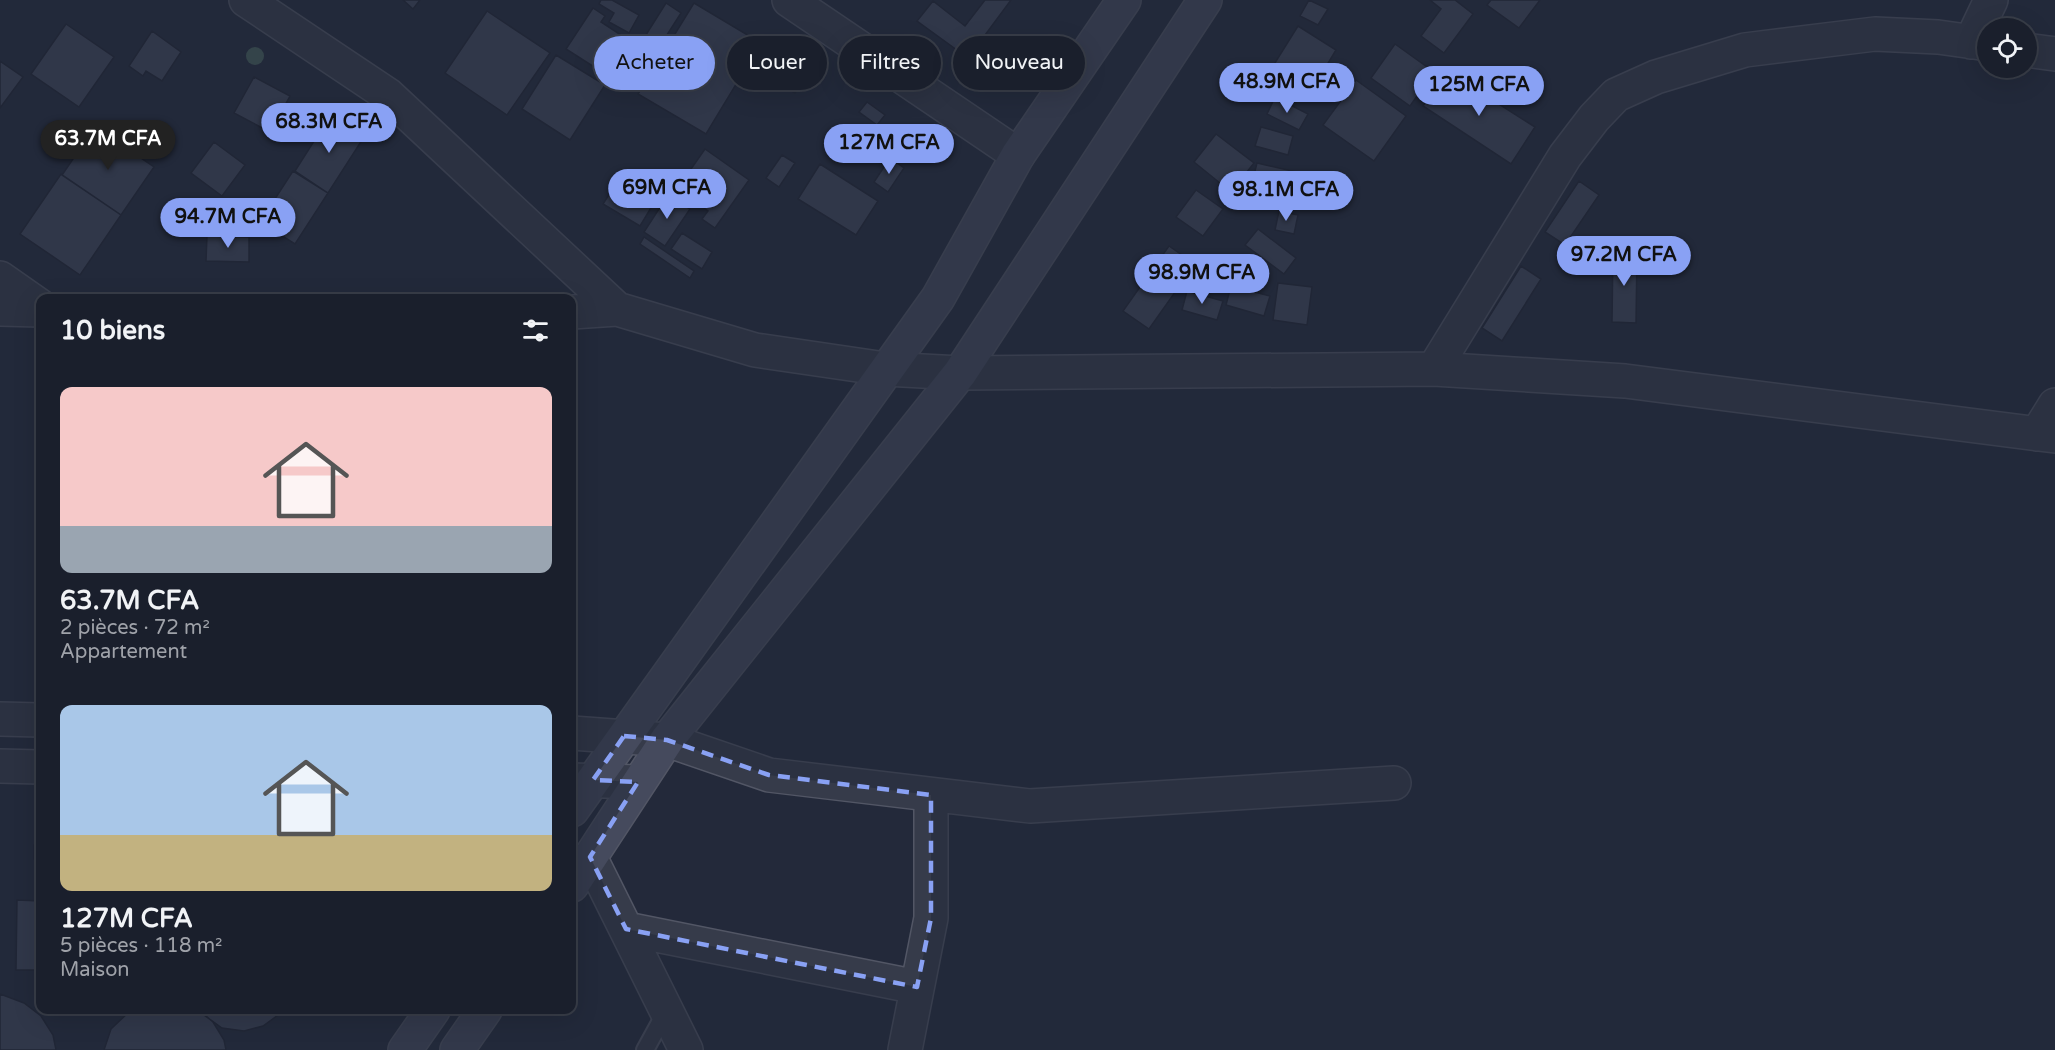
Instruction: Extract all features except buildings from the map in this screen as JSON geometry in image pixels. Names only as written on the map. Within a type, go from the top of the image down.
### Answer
[{"type":"main road","points":[[576,798],[582,780],[624,736],[938,298],[1018,155],[1124,0]]},
{"type":"main road","points":[[576,879],[667,740],[960,373],[1206,0]]},
{"type":"main road","points":[[405,1050],[430,1014]]},
{"type":"main road","points":[[457,1050],[482,1014]]},
{"type":"street","points":[[246,0],[388,95],[617,309]]},
{"type":"street","points":[[789,0],[1018,155]]},
{"type":"street","points":[[1986,18],[1991,0]]},
{"type":"street","points":[[1434,369],[1565,156],[1594,118],[1616,95],[1656,76],[1745,50],[1875,34],[1977,43]]},
{"type":"street","points":[[2037,52],[2055,54]]},
{"type":"street","points":[[0,278],[36,305]]},
{"type":"street","points":[[0,309],[36,308]]},
{"type":"street","points":[[576,312],[617,309],[755,350],[885,369],[960,373],[1434,369],[1625,381],[2046,435],[2055,405]]},
{"type":"street","points":[[0,719],[36,720]]},
{"type":"street","points":[[576,733],[667,740],[769,775],[1030,806],[1394,783]]},
{"type":"street","points":[[0,766],[36,767]]},
{"type":"street","points":[[582,780],[638,782]]},
{"type":"street","points":[[905,1050],[932,918],[932,795]]},
{"type":"street","points":[[590,857],[686,1050]]},
{"type":"street","points":[[626,929],[917,987]]},
{"type":"lane","points":[[645,1050],[667,1010]]},
{"type":"highlighted area","points":[[624,736],[667,740],[769,775],[931,795],[931,918],[917,987],[626,929],[590,857],[638,782],[593,780]]}]
